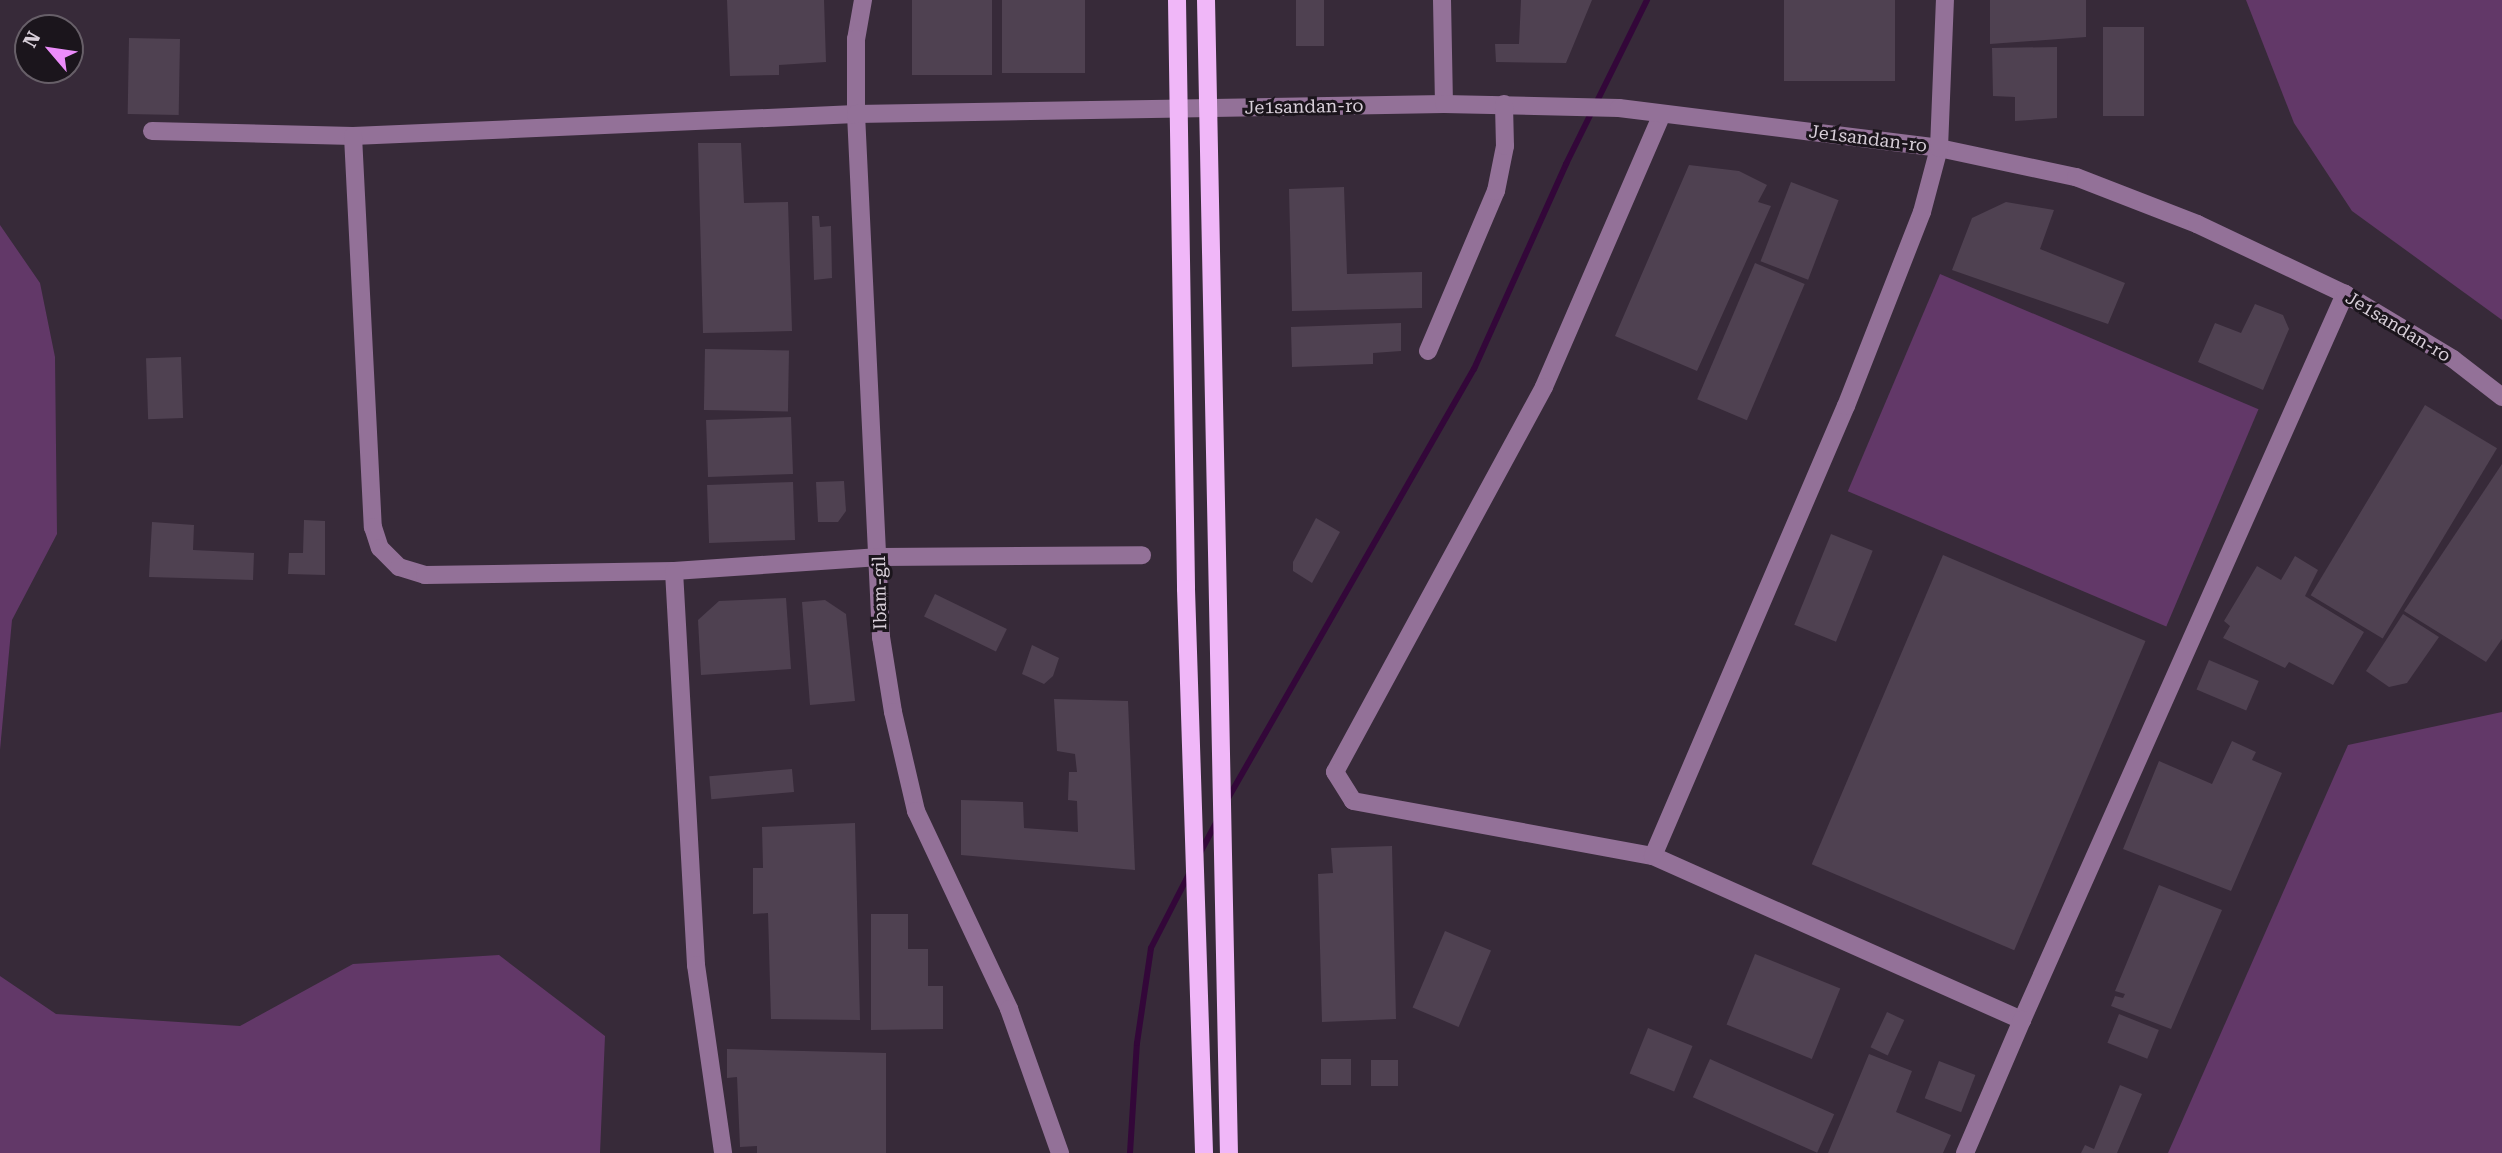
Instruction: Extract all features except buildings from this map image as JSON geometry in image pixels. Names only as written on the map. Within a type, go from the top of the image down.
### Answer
[{"type":"main road","points":[[1177,0],[1191,761],[1204,1153]]},
{"type":"main road","points":[[1206,0],[1206,110],[1229,1153]]},
{"type":"street","name":"Ibam-gil","points":[[863,0],[856,39],[856,114],[880,557],[881,637],[916,811],[1003,996],[1038,1081],[1060,1153]]},
{"type":"street","points":[[1442,0],[1444,104]]},
{"type":"street","points":[[1653,856],[1846,406],[1922,212],[1939,148],[1945,0]]},
{"type":"street","name":"Je1sandan-ro","points":[[152,131],[353,136],[856,114],[1444,104],[1568,104],[1619,108],[1939,148],[2076,177],[2197,224],[2345,294],[2453,359],[2502,397]]},
{"type":"street","points":[[1428,351],[1496,191],[1505,146],[1504,104]]},
{"type":"street","points":[[1662,114],[1544,387],[1335,772],[1353,801],[1653,856],[2022,1020]]},
{"type":"street","points":[[353,136],[373,527],[380,548],[400,567],[425,575],[674,571],[880,557],[1142,555]]},
{"type":"street","points":[[1965,1153],[2345,294]]},
{"type":"street","points":[[674,571],[696,965],[723,1153]]},
{"type":"shaded area","points":[[2246,0],[2502,0],[2502,320],[2352,211],[2294,123]]},
{"type":"shaded area","points":[[0,225],[40,283],[55,357],[57,534],[12,620],[0,750]]},
{"type":"shaded area","points":[[1940,274],[2258,409],[2166,626],[1848,491]]},
{"type":"shaded area","points":[[2502,712],[2502,1153],[2168,1153],[2348,745]]},
{"type":"shaded area","points":[[499,955],[605,1036],[600,1153],[0,1153],[0,976],[56,1014],[240,1026],[353,964]]},
{"type":"waterway","points":[[1227,800],[1474,369],[1566,164],[1647,0]]},
{"type":"waterway","points":[[1200,853],[1218,819]]},
{"type":"waterway","points":[[1130,1153],[1137,1043],[1151,948],[1190,872]]}]
